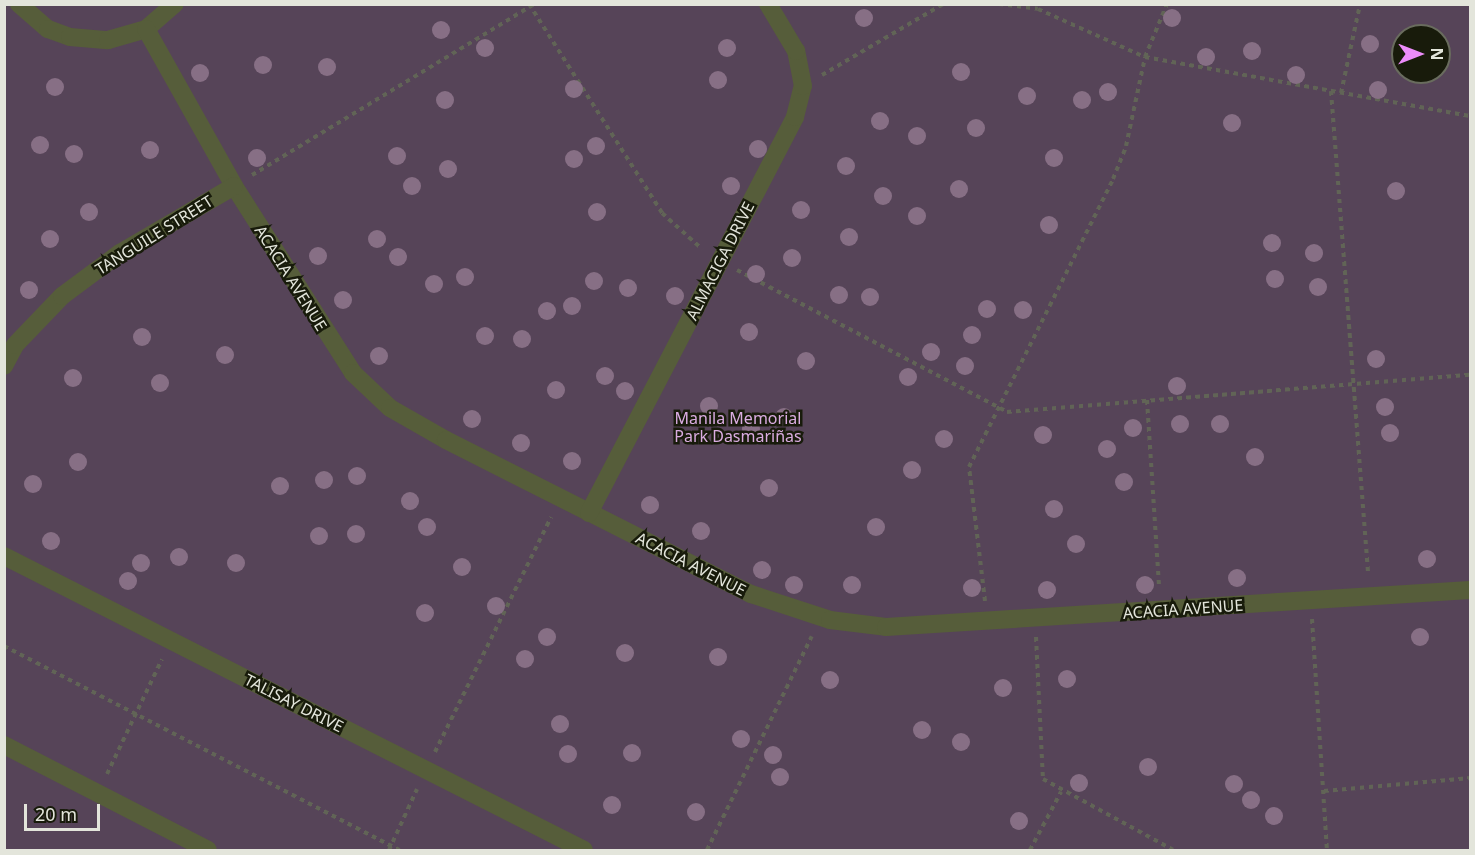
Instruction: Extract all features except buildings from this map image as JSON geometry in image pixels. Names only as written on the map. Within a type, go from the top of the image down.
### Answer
[{"type":"lane","points":[[19,4],[48,29],[70,37],[108,40],[146,29],[175,4]]},
{"type":"lane","name":"ALMACIGA DRIVE","points":[[589,513],[795,117],[803,86],[796,51],[768,4]]},
{"type":"lane","name":"ACACIA AVENUE","points":[[146,29],[234,186],[353,374],[390,408],[589,513],[751,594],[821,618],[886,627],[1470,590]]},
{"type":"lane","name":"TANGUILE STREET","points":[[4,366],[15,345],[62,296],[120,253],[234,186]]},
{"type":"lane","name":"TALISAY DRIVE","points":[[4,556],[584,850]]},
{"type":"lane","points":[[4,745],[96,796],[208,850]]},
{"type":"path","points":[[803,86],[943,4]]},
{"type":"path","points":[[999,4],[1038,9],[1145,57],[1470,116]]},
{"type":"path","points":[[988,621],[968,481],[969,466],[996,405],[1113,178],[1126,146],[1145,57],[1167,4]]},
{"type":"path","points":[[1341,93],[1359,4]]},
{"type":"path","points":[[234,186],[531,5],[662,213],[681,235],[720,262],[1007,412],[1470,375]]},
{"type":"path","points":[[1331,91],[1370,596]]},
{"type":"path","points":[[1147,400],[1161,610]]},
{"type":"path","points":[[390,848],[426,770],[561,498]]},
{"type":"path","points":[[1311,601],[1327,850]]},
{"type":"path","points":[[707,850],[821,618]]},
{"type":"path","points":[[1035,618],[1042,779],[1061,792],[1173,850]]},
{"type":"path","points":[[96,796],[137,714],[170,640]]},
{"type":"path","points":[[4,646],[390,848],[400,850]]},
{"type":"path","points":[[1323,791],[1470,778]]},
{"type":"path","points":[[1030,850],[1061,792]]},
{"type":"green space","name":"Manila Memorial Park Dasmariñas","points":[[5,5],[1470,5],[1470,850],[5,850]]}]
